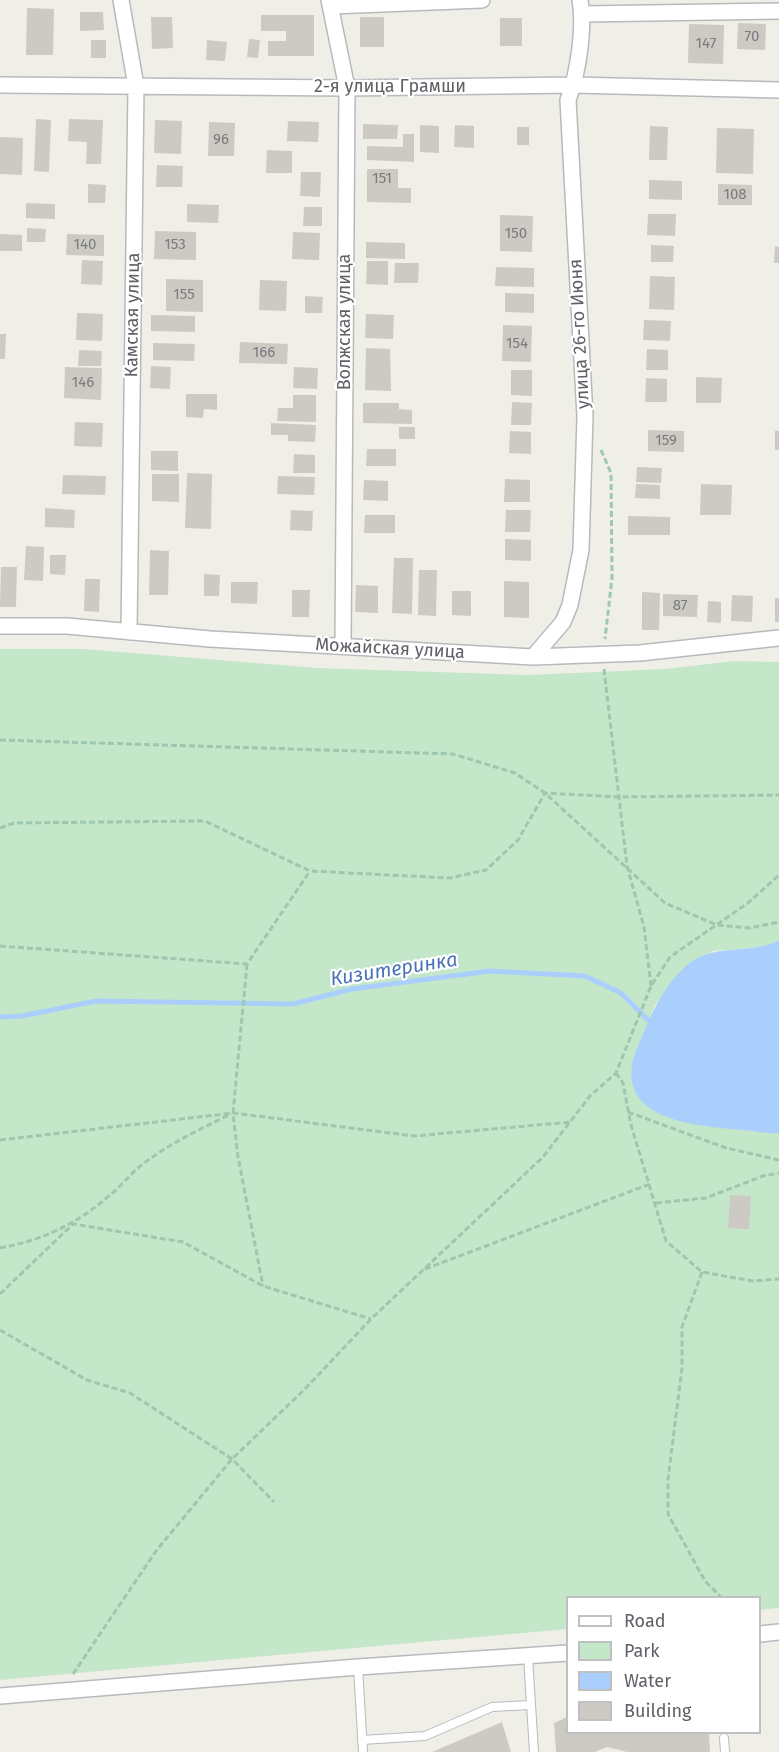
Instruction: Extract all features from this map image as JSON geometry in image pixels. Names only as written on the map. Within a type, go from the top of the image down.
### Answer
[{"type":"street","name":"Камская улица","points":[[122,0],[136,86],[129,632]]},
{"type":"street","points":[[330,3],[482,0]]},
{"type":"street","name":"Волжская улица","points":[[330,3],[347,88],[343,645]]},
{"type":"street","points":[[581,7],[779,11]]},
{"type":"street","name":"улица 26-го Июня","points":[[532,657],[562,622],[570,604],[581,550],[585,416],[568,100],[574,85],[581,7]]},
{"type":"street","name":"2-я улица Грамши","points":[[0,85],[347,88],[574,85],[779,90]]},
{"type":"street","name":"Можайская улица","points":[[0,626],[67,626],[129,632],[532,657],[603,656],[779,638]]},
{"type":"street","points":[[761,1634],[779,1632]]},
{"type":"street","points":[[0,1696],[358,1667],[566,1653]]},
{"type":"lane","points":[[528,1657],[534,1752]]},
{"type":"lane","points":[[358,1667],[363,1752]]},
{"type":"lane","points":[[362,1740],[424,1736],[492,1707],[531,1705]]},
{"type":"lane","points":[[724,1738],[725,1752]]},
{"type":"path","points":[[598,444],[611,473],[612,578],[603,656],[627,866],[644,927],[651,986]]},
{"type":"path","points":[[0,740],[453,754],[515,773],[545,793],[665,903],[717,925],[750,928],[779,922]]},
{"type":"path","points":[[545,793],[618,797],[779,795]]},
{"type":"path","points":[[0,828],[14,823],[205,821],[310,871],[450,878],[486,870],[518,840],[545,793]]},
{"type":"path","points":[[263,1286],[238,1157],[233,1113],[247,964],[310,871]]},
{"type":"path","points":[[62,1691],[156,1551],[232,1459],[304,1390],[371,1319],[543,1157],[590,1096],[616,1073],[651,986],[670,957],[748,903],[779,875]]},
{"type":"path","points":[[0,946],[247,964]]},
{"type":"path","points":[[616,1073],[623,1083],[628,1112],[666,1241],[702,1272],[753,1281],[779,1279]]},
{"type":"path","points":[[628,1112],[726,1148],[779,1160]]},
{"type":"path","points":[[0,1294],[73,1224],[111,1195],[145,1162],[180,1140],[233,1113]]},
{"type":"path","points":[[0,1140],[233,1113],[414,1137],[571,1122]]},
{"type":"path","points":[[656,1203],[706,1198],[763,1176],[779,1173]]},
{"type":"path","points":[[423,1269],[650,1184]]},
{"type":"path","points":[[0,1248],[22,1244],[73,1224],[183,1242],[263,1286],[371,1319]]},
{"type":"path","points":[[702,1272],[682,1327],[682,1368],[668,1479],[668,1514],[705,1581],[720,1596]]},
{"type":"path","points":[[0,1330],[87,1380],[130,1393],[232,1459],[274,1502]]},
{"type":"green space","points":[[0,649],[84,649],[317,668],[528,675],[664,669],[735,661],[779,662],[779,940],[766,947],[713,951],[667,990],[654,1006],[649,1021],[743,1130],[779,1133],[779,1608],[761,1610],[761,1596],[566,1596],[566,1629],[0,1680]]},
{"type":"water","points":[[779,940],[779,1133],[697,1125],[664,1116],[650,1108],[640,1099],[633,1086],[633,1062],[637,1047],[651,1017],[671,983],[684,968],[701,956],[758,947]]},
{"type":"building","points":[[27,8],[54,9],[53,55],[26,55]]},
{"type":"building","points":[[80,12],[103,12],[104,30],[80,31]]},
{"type":"building","points":[[261,15],[314,15],[314,56],[268,56],[268,41],[286,41],[286,31],[261,31]]},
{"type":"building","points":[[151,17],[172,17],[173,48],[152,49]]},
{"type":"building","points":[[360,17],[384,17],[384,47],[360,47]]},
{"type":"building","points":[[500,18],[522,18],[522,46],[500,46]]},
{"type":"building","points":[[738,23],[766,24],[765,50],[737,49]]},
{"type":"building","points":[[689,24],[724,25],[723,64],[688,63]]},
{"type":"building","points":[[249,39],[260,40],[258,58],[247,57]]},
{"type":"building","points":[[91,40],[106,40],[106,58],[91,58]]},
{"type":"building","points":[[207,40],[227,42],[225,61],[206,60]]},
{"type":"building","points":[[36,119],[51,120],[49,172],[34,171]]},
{"type":"building","points":[[69,119],[103,120],[101,164],[86,164],[87,142],[68,141]]},
{"type":"building","points":[[155,120],[182,121],[181,154],[154,153]]},
{"type":"building","points":[[288,121],[319,122],[318,142],[287,141]]},
{"type":"building","points":[[209,122],[235,123],[234,156],[208,156]]},
{"type":"building","points":[[363,124],[398,125],[397,139],[363,139]]},
{"type":"building","points":[[420,125],[439,126],[439,153],[420,152]]},
{"type":"building","points":[[455,125],[474,126],[474,148],[454,147]]},
{"type":"building","points":[[650,126],[668,127],[667,160],[649,160]]},
{"type":"building","points":[[517,127],[529,127],[529,145],[517,145]]},
{"type":"building","points":[[717,128],[754,129],[753,174],[716,173]]},
{"type":"building","points":[[403,134],[414,134],[414,162],[367,160],[367,146],[403,147]]},
{"type":"building","points":[[0,137],[23,138],[22,175],[0,174]]},
{"type":"building","points":[[267,150],[292,151],[292,173],[266,173]]},
{"type":"building","points":[[157,165],[183,166],[182,187],[156,187]]},
{"type":"building","points":[[367,169],[398,169],[398,188],[411,188],[411,203],[367,202]]},
{"type":"building","points":[[301,172],[321,172],[320,197],[300,196]]},
{"type":"building","points":[[649,180],[682,181],[682,200],[649,199]]},
{"type":"building","points":[[88,184],[106,185],[105,203],[88,203]]},
{"type":"building","points":[[718,184],[752,185],[752,205],[718,205]]},
{"type":"building","points":[[26,203],[55,204],[55,219],[26,218]]},
{"type":"building","points":[[187,204],[219,205],[218,223],[187,222]]},
{"type":"building","points":[[304,207],[322,207],[322,226],[303,226]]},
{"type":"building","points":[[648,214],[676,214],[675,236],[647,235]]},
{"type":"building","points":[[500,215],[533,216],[532,252],[500,251]]},
{"type":"building","points":[[27,228],[46,229],[45,242],[27,242]]},
{"type":"building","points":[[155,231],[196,232],[196,260],[154,259]]},
{"type":"building","points":[[293,232],[320,233],[319,260],[292,259]]},
{"type":"building","points":[[0,234],[22,235],[22,251],[0,251]]},
{"type":"building","points":[[67,234],[104,235],[104,256],[66,255]]},
{"type":"building","points":[[366,242],[405,243],[405,259],[366,258]]},
{"type":"building","points":[[651,245],[674,246],[673,262],[651,262]]},
{"type":"building","points":[[775,246],[779,247],[779,263],[774,263]]},
{"type":"building","points":[[82,260],[103,261],[102,285],[81,284]]},
{"type":"building","points":[[367,261],[388,261],[388,285],[366,284]]},
{"type":"building","points":[[395,263],[419,263],[418,283],[394,283]]},
{"type":"building","points":[[496,267],[534,268],[534,287],[495,286]]},
{"type":"building","points":[[650,276],[675,277],[674,310],[649,309]]},
{"type":"building","points":[[166,279],[203,280],[203,312],[166,311]]},
{"type":"building","points":[[260,280],[287,281],[286,311],[259,310]]},
{"type":"building","points":[[505,293],[534,294],[534,313],[505,312]]},
{"type":"building","points":[[305,296],[323,297],[322,313],[305,313]]},
{"type":"building","points":[[77,313],[103,314],[102,341],[76,340]]},
{"type":"building","points":[[366,314],[394,315],[393,339],[365,338]]},
{"type":"building","points":[[151,315],[195,316],[195,332],[151,331]]},
{"type":"building","points":[[644,320],[671,321],[670,341],[643,340]]},
{"type":"building","points":[[503,325],[532,326],[531,362],[502,361]]},
{"type":"building","points":[[0,334],[6,334],[5,359],[0,359]]},
{"type":"building","points":[[240,342],[288,344],[287,364],[239,363]]},
{"type":"building","points":[[153,343],[195,344],[194,361],[153,360]]},
{"type":"building","points":[[366,348],[390,349],[391,391],[365,390]]},
{"type":"building","points":[[647,349],[668,350],[668,370],[646,370]]},
{"type":"building","points":[[79,350],[102,351],[101,366],[78,366]]},
{"type":"building","points":[[151,366],[171,367],[170,389],[150,388]]},
{"type":"building","points":[[65,367],[102,368],[101,400],[64,398]]},
{"type":"building","points":[[294,367],[318,368],[317,389],[293,388]]},
{"type":"building","points":[[511,370],[532,370],[532,396],[511,395]]},
{"type":"building","points":[[696,377],[722,378],[721,403],[696,403]]},
{"type":"building","points":[[646,378],[667,379],[667,402],[645,402]]},
{"type":"building","points":[[186,394],[217,394],[217,410],[204,409],[203,418],[186,417]]},
{"type":"building","points":[[293,395],[316,395],[316,422],[277,421],[278,408],[293,408]]},
{"type":"building","points":[[512,402],[532,403],[531,425],[511,425]]},
{"type":"building","points":[[363,403],[399,403],[399,409],[412,410],[412,424],[363,423]]},
{"type":"building","points":[[75,422],[103,423],[102,447],[74,446]]},
{"type":"building","points":[[271,423],[316,425],[315,442],[288,441],[288,435],[271,435]]},
{"type":"building","points":[[399,427],[415,427],[415,439],[399,439]]},
{"type":"building","points":[[648,430],[684,431],[684,452],[648,451]]},
{"type":"building","points":[[510,431],[531,432],[531,454],[509,453]]},
{"type":"building","points":[[775,431],[779,431],[779,450],[775,450]]},
{"type":"building","points":[[367,449],[396,449],[396,466],[366,466]]},
{"type":"building","points":[[151,451],[178,451],[178,471],[151,470]]},
{"type":"building","points":[[294,454],[315,455],[315,473],[293,473]]},
{"type":"building","points":[[637,467],[662,468],[661,483],[636,482]]},
{"type":"building","points":[[187,473],[212,474],[211,529],[185,528]]},
{"type":"building","points":[[152,474],[179,474],[179,502],[152,501]]},
{"type":"building","points":[[63,475],[106,476],[105,495],[62,494]]},
{"type":"building","points":[[278,476],[315,477],[314,495],[277,494]]},
{"type":"building","points":[[505,479],[530,480],[530,502],[504,502]]},
{"type":"building","points":[[364,480],[388,481],[388,501],[363,500]]},
{"type":"building","points":[[636,484],[660,485],[660,499],[635,498]]},
{"type":"building","points":[[701,484],[732,485],[731,515],[700,515]]},
{"type":"building","points":[[45,508],[75,510],[74,528],[45,527]]},
{"type":"building","points":[[291,510],[313,511],[312,531],[290,530]]},
{"type":"building","points":[[506,510],[531,510],[530,532],[505,532]]},
{"type":"building","points":[[365,515],[395,515],[395,533],[364,533]]},
{"type":"building","points":[[628,516],[670,517],[670,535],[628,535]]},
{"type":"building","points":[[505,539],[531,540],[531,561],[505,560]]},
{"type":"building","points":[[26,546],[44,547],[43,581],[24,580]]},
{"type":"building","points":[[150,550],[169,551],[168,595],[149,595]]},
{"type":"building","points":[[50,555],[66,555],[65,575],[50,574]]},
{"type":"building","points":[[394,558],[413,558],[412,614],[392,613]]},
{"type":"building","points":[[1,567],[17,567],[16,607],[0,607]]},
{"type":"building","points":[[419,570],[437,570],[436,616],[418,615]]},
{"type":"building","points":[[204,574],[220,575],[219,596],[204,596]]},
{"type":"building","points":[[85,579],[100,579],[99,612],[84,611]]},
{"type":"building","points":[[504,581],[529,582],[529,618],[504,617]]},
{"type":"building","points":[[231,582],[258,582],[257,604],[231,603]]},
{"type":"building","points":[[356,585],[378,586],[378,613],[355,612]]},
{"type":"building","points":[[292,590],[310,590],[309,617],[292,617]]},
{"type":"building","points":[[452,591],[471,591],[471,616],[452,615]]},
{"type":"building","points":[[642,592],[660,593],[659,630],[642,630]]},
{"type":"building","points":[[663,594],[698,595],[697,617],[663,616]]},
{"type":"building","points":[[732,595],[753,596],[752,622],[731,621]]},
{"type":"building","points":[[775,598],[779,598],[779,622],[775,622]]},
{"type":"building","points":[[708,601],[721,602],[721,623],[707,622]]},
{"type":"building","points":[[730,1195],[751,1196],[749,1229],[728,1228]]},
{"type":"building","points":[[566,1717],[566,1734],[709,1734],[710,1752],[627,1752],[607,1747],[595,1752],[556,1752],[554,1723]]},
{"type":"building","points":[[502,1722],[511,1752],[432,1752]]},
{"type":"waterway","name":"Кизитеринка","points":[[0,1017],[22,1016],[96,1001],[293,1004],[352,989],[490,971],[585,976],[621,993],[649,1021],[655,1021]]}]
